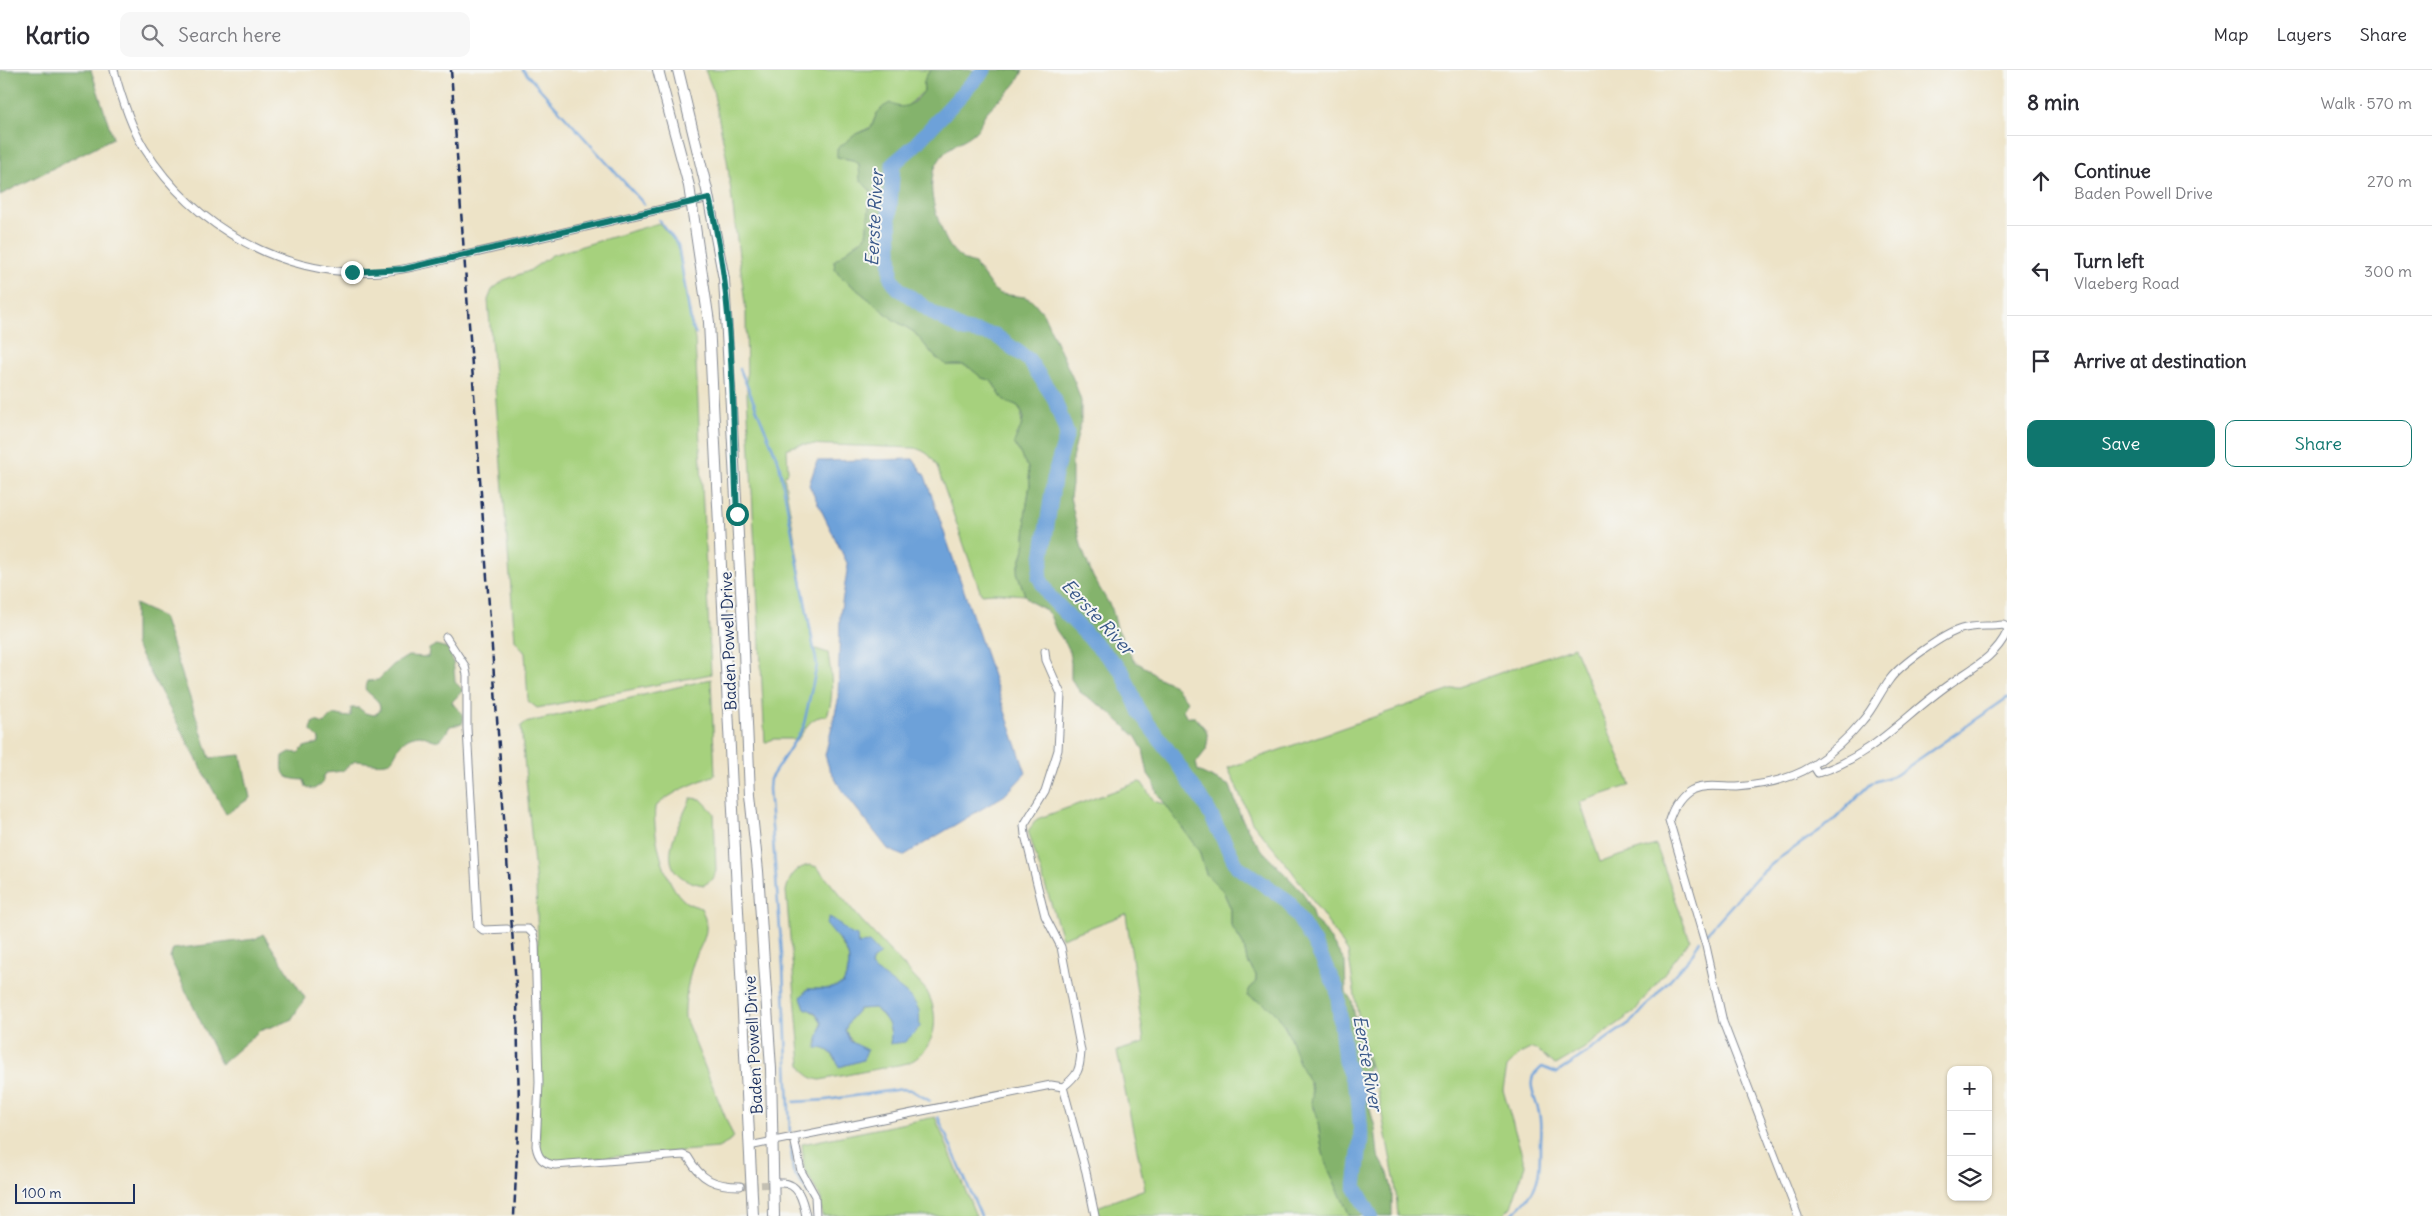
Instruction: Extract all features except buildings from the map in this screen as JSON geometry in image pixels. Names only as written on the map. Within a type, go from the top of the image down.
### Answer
[{"type":"main road","name":"Baden Powell Drive","points":[[658,70],[692,202],[709,332],[753,1216]]},
{"type":"main road","name":"Baden Powell Drive","points":[[678,70],[709,198],[724,279],[728,318],[750,795],[758,871],[771,1069],[774,1216]]},
{"type":"street","points":[[114,70],[143,146],[175,190],[226,232],[250,246],[300,264],[352,272],[404,269],[709,198]]},
{"type":"street","points":[[1798,1216],[1723,1022],[1706,946],[1669,820],[1673,808],[1691,790],[1710,786],[1750,786],[1783,779],[1813,765],[1863,720],[1890,678],[1903,666],[1960,629],[2003,625],[2007,627]]},
{"type":"street","points":[[1813,765],[1818,773],[1845,764],[1866,750],[1947,685],[1984,660],[1995,650],[2007,632]]},
{"type":"street","points":[[446,637],[465,666],[467,675],[467,728],[478,926],[483,930],[507,929]]},
{"type":"street","points":[[749,1146],[1051,1085],[1063,1087],[1072,1080],[1080,1068],[1081,1051],[1061,947],[1045,916],[1028,852],[1024,825],[1045,791],[1058,750],[1062,694],[1046,660],[1046,651]]},
{"type":"street","points":[[516,929],[528,929],[533,934],[535,943],[539,1082],[536,1146],[538,1155],[546,1163],[555,1165],[683,1155],[688,1157],[703,1178],[718,1185],[740,1186]]},
{"type":"street","points":[[1063,1087],[1086,1172],[1095,1216]]},
{"type":"street","points":[[794,1138],[801,1171],[815,1196],[816,1216]]},
{"type":"street","points":[[780,1183],[787,1183],[796,1188],[804,1202],[806,1216]]},
{"type":"green space","points":[[0,70],[91,70],[113,138],[0,195]]},
{"type":"green space","points":[[705,70],[931,70],[924,80],[924,91],[905,108],[877,113],[871,127],[856,134],[837,157],[853,160],[859,164],[862,179],[871,191],[866,236],[834,261],[835,269],[839,275],[894,320],[914,332],[935,357],[947,365],[963,365],[982,378],[990,379],[1003,399],[1018,406],[1022,413],[1021,428],[1016,435],[1018,450],[1028,468],[1030,484],[1025,517],[1024,549],[1017,572],[1025,595],[981,594],[937,467],[929,455],[915,448],[803,444],[787,448],[788,472],[784,476],[813,648],[828,653],[832,693],[827,716],[821,716],[813,720],[798,739],[772,739],[765,743],[747,394],[746,312],[727,160],[713,90]]},
{"type":"green space","points":[[931,70],[1023,70],[1012,88],[986,113],[977,130],[949,149],[935,167],[932,187],[938,219],[944,236],[954,251],[963,259],[975,264],[994,290],[1001,294],[1025,297],[1033,301],[1043,313],[1075,383],[1081,401],[1081,422],[1072,459],[1070,497],[1082,549],[1093,577],[1112,609],[1117,628],[1134,661],[1150,670],[1155,676],[1174,685],[1187,701],[1183,710],[1187,717],[1195,717],[1206,730],[1208,738],[1206,750],[1196,763],[1198,771],[1230,786],[1241,817],[1253,838],[1303,893],[1311,908],[1314,920],[1323,928],[1345,962],[1346,992],[1352,1001],[1360,1045],[1369,1065],[1364,1088],[1375,1127],[1378,1155],[1388,1173],[1392,1189],[1392,1216],[1350,1216],[1326,1164],[1317,1116],[1311,1102],[1311,1085],[1301,1068],[1287,1031],[1277,1014],[1269,1007],[1247,996],[1250,988],[1256,983],[1256,975],[1247,961],[1244,946],[1231,925],[1231,909],[1223,891],[1206,874],[1199,851],[1157,793],[1153,781],[1148,774],[1143,750],[1136,737],[1107,710],[1080,692],[1071,679],[1068,647],[1056,630],[1050,615],[1044,609],[1029,601],[1025,595],[1017,572],[1024,549],[1025,517],[1030,484],[1028,468],[1014,443],[1022,425],[1023,415],[1021,411],[1018,406],[1003,399],[990,380],[982,378],[963,365],[947,365],[935,357],[914,332],[894,320],[839,275],[835,269],[834,261],[866,236],[871,191],[860,180],[859,164],[853,160],[837,157],[837,149],[856,134],[871,128],[877,113],[883,107],[890,103],[900,107],[905,106],[917,99],[924,91],[924,80]]},
{"type":"green space","points":[[659,223],[677,244],[695,340],[711,674],[537,708],[528,701],[525,653],[515,640],[488,300],[492,290],[504,280],[529,271],[552,255]]},
{"type":"green space","points":[[135,604],[163,617],[210,758],[241,755],[250,798],[226,814],[135,644]]},
{"type":"green space","points":[[436,645],[447,648],[453,664],[455,682],[463,690],[452,702],[463,717],[462,724],[450,726],[443,737],[438,740],[420,735],[406,740],[401,744],[393,758],[386,763],[355,761],[342,771],[326,773],[323,776],[323,783],[314,789],[306,787],[304,780],[292,779],[285,775],[283,772],[283,756],[290,752],[298,753],[304,747],[319,743],[319,739],[311,731],[312,723],[316,721],[324,724],[332,715],[351,716],[351,708],[359,708],[365,713],[374,715],[380,711],[380,707],[377,701],[365,689],[368,681],[378,680],[393,665],[408,656],[428,657],[429,649]]},
{"type":"green space","points":[[1574,647],[1631,785],[1580,802],[1600,862],[1656,845],[1690,940],[1634,1012],[1583,1049],[1556,1065],[1539,1051],[1532,1048],[1520,1054],[1507,1067],[1503,1090],[1525,1165],[1511,1207],[1502,1216],[1398,1216],[1395,1182],[1377,1089],[1362,1040],[1348,952],[1292,871],[1252,822],[1228,768]]},
{"type":"green space","points":[[711,679],[715,775],[684,788],[655,807],[655,831],[661,858],[671,884],[686,902],[701,908],[705,917],[706,932],[691,973],[685,1018],[733,1136],[729,1142],[718,1148],[551,1162],[544,1158],[539,1148],[536,886],[521,726],[525,723]]},
{"type":"green space","points":[[1139,782],[1142,783],[1154,801],[1167,805],[1199,851],[1206,874],[1223,891],[1231,909],[1231,925],[1244,946],[1247,961],[1256,975],[1256,983],[1250,988],[1247,996],[1269,1005],[1279,1017],[1295,1046],[1300,1065],[1305,1071],[1313,1094],[1313,1109],[1317,1116],[1326,1164],[1350,1216],[1099,1216],[1097,1207],[1145,1189],[1117,1051],[1144,1043],[1126,914],[1062,938],[1028,831],[1037,819]]},
{"type":"green space","points":[[691,798],[701,799],[714,813],[716,871],[713,879],[704,885],[687,880],[676,872],[671,862],[674,838]]},
{"type":"green space","points":[[805,866],[817,867],[861,920],[926,990],[934,1010],[934,1031],[925,1050],[908,1063],[820,1080],[808,1076],[801,1065],[786,891],[789,881],[797,870]],"holes":[[[838,939],[864,944],[880,954],[872,961],[871,967],[887,981],[907,994],[890,1043],[890,1028],[882,1015],[874,1008],[859,1009],[851,1018],[845,1030],[863,1060],[839,1067],[823,1041],[818,1016],[805,1008],[802,997],[807,989],[829,989],[843,984],[848,971],[849,960],[846,951]]]},
{"type":"green space","points":[[263,934],[305,998],[291,1020],[259,1031],[221,1064],[170,958],[173,949],[255,939]]},
{"type":"green space","points":[[935,1117],[976,1216],[822,1216],[821,1199],[804,1168],[802,1144]]},
{"type":"water","points":[[913,459],[925,476],[1026,773],[1005,795],[903,856],[888,849],[841,789],[829,768],[825,755],[838,701],[840,615],[848,565],[809,485],[817,461]]},
{"type":"water","points":[[829,917],[857,936],[858,944],[870,943],[880,954],[872,961],[871,967],[898,987],[911,999],[919,1011],[920,1027],[905,1042],[890,1044],[890,1028],[882,1015],[874,1008],[859,1009],[851,1018],[845,1030],[850,1041],[867,1050],[863,1060],[839,1067],[831,1053],[825,1049],[816,1048],[822,1023],[816,1013],[805,1008],[801,997],[808,989],[829,989],[843,984],[847,974],[849,958],[843,945],[826,924]]},
{"type":"waterway","points":[[523,70],[644,204]]},
{"type":"waterway","name":"Eerste River","points":[[984,70],[913,147],[893,164],[889,219],[891,278],[898,288],[936,315],[964,330],[995,335],[1029,360],[1054,398],[1067,434],[1055,473],[1039,577],[1049,596],[1122,671],[1140,713],[1206,806],[1237,866],[1288,901],[1314,943],[1337,989],[1345,1061],[1358,1094],[1361,1137],[1355,1187],[1371,1216]]},
{"type":"waterway","points":[[659,220],[678,245],[692,328],[696,334]]},
{"type":"waterway","points":[[740,369],[779,463],[817,665],[803,728],[770,779],[769,789],[783,967],[790,1132]]},
{"type":"waterway","points":[[1706,934],[1757,877],[1778,859],[1832,822],[1871,783],[1896,775],[2007,698]]},
{"type":"waterway","points":[[1509,1216],[1532,1192],[1538,1176],[1540,1122],[1532,1088],[1533,1076],[1542,1067],[1557,1073],[1634,1020],[1691,956],[1700,940]]},
{"type":"waterway","points":[[794,1102],[826,1100],[902,1089],[911,1090],[930,1101]]},
{"type":"waterway","points":[[938,1117],[981,1216]]},
{"type":"waterway","points":[[791,1146],[793,1171],[813,1200]]},
{"type":"tunnel","points":[[740,1186],[777,1184]]},
{"type":"railway","points":[[451,70],[517,1000],[519,1110],[514,1216]]},
{"type":"route","points":[[352,272],[380,272],[404,269],[510,246],[709,198],[724,279],[728,318],[737,514]]}]
